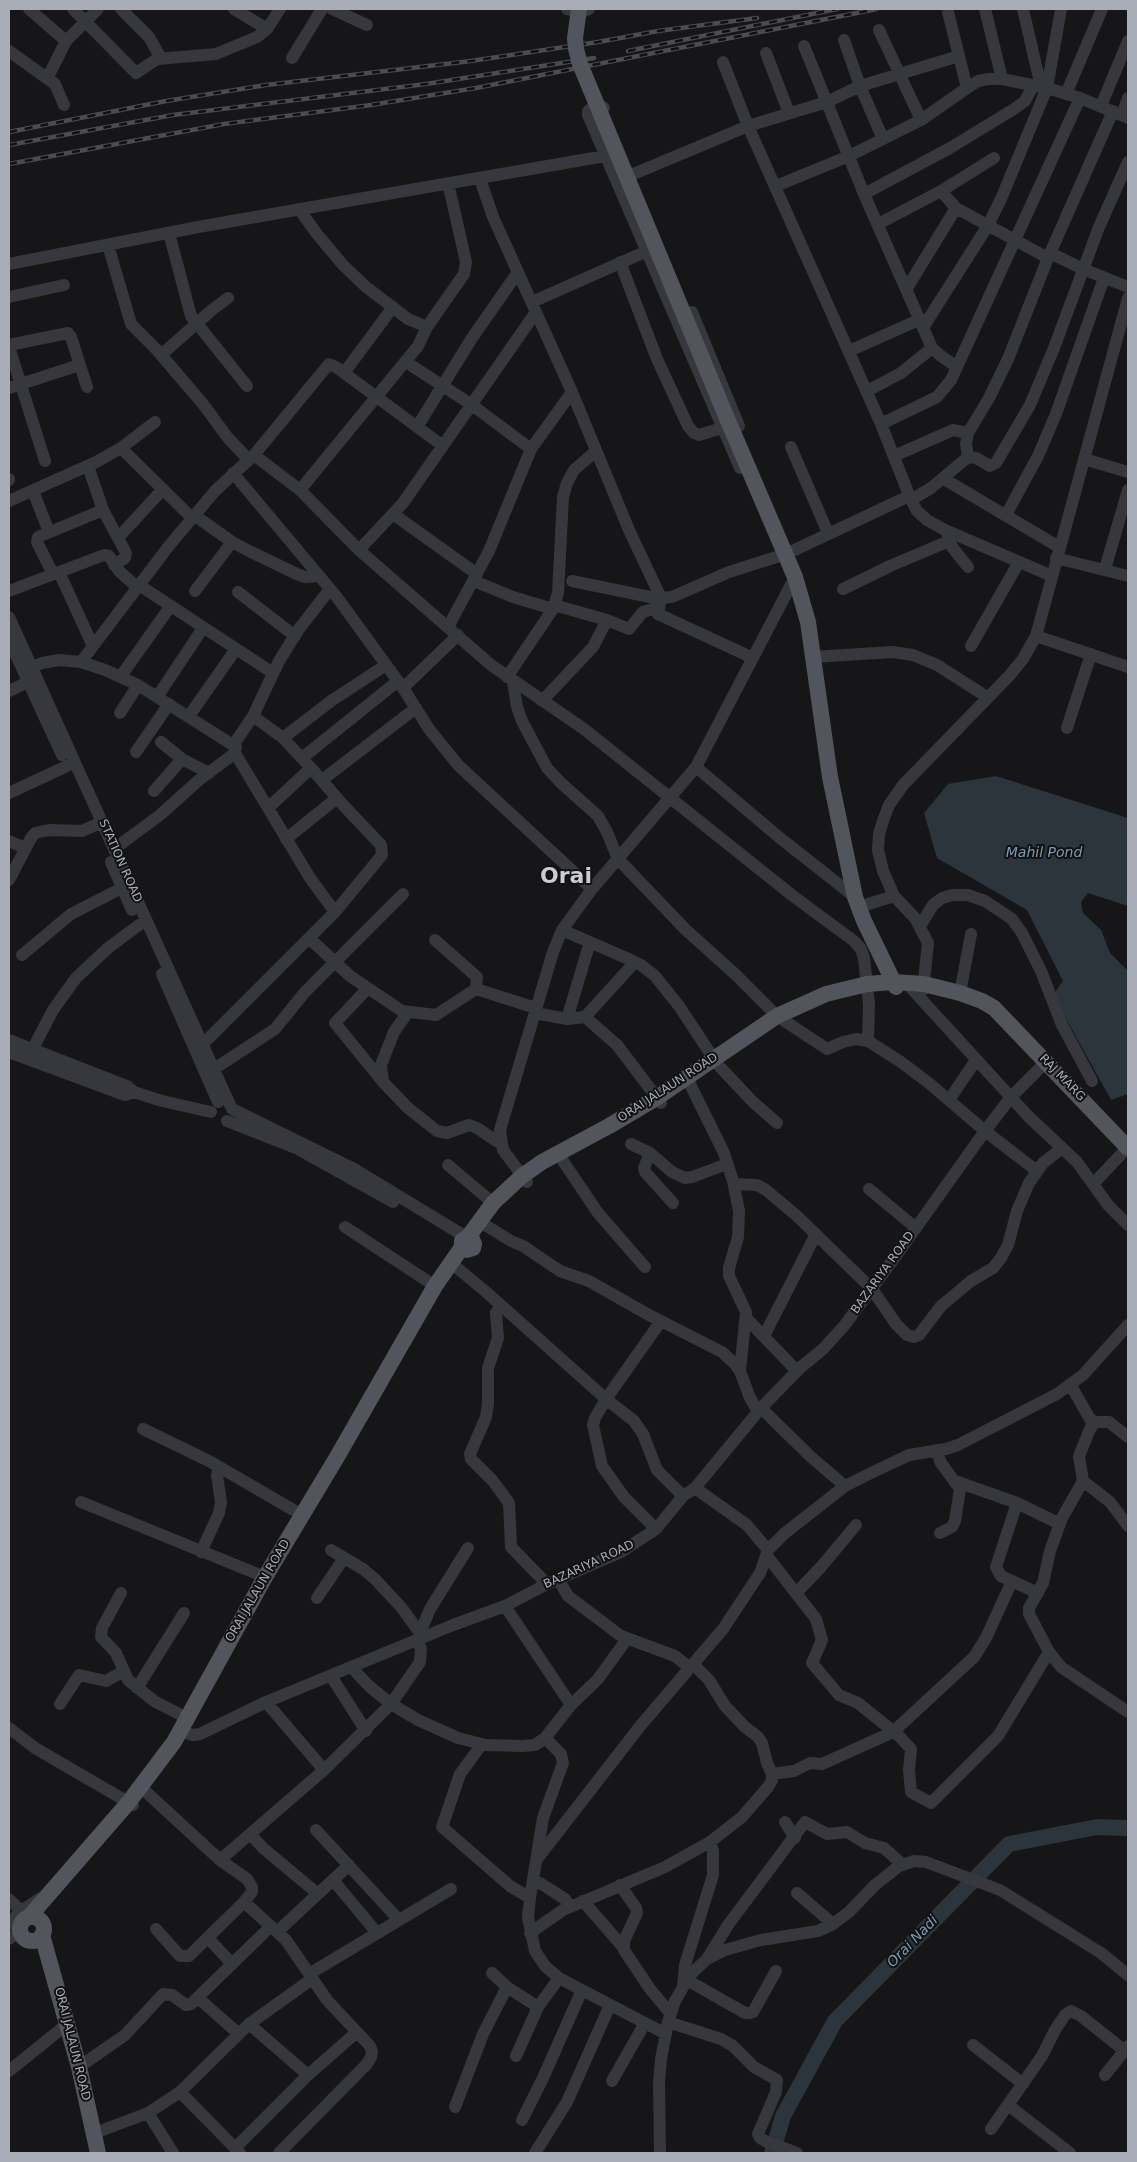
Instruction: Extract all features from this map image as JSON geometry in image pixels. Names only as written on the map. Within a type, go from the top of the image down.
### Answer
[{"type":"main road","points":[[573,9],[576,49],[580,64],[724,422],[765,503],[795,577],[808,622],[830,777],[857,902],[909,986],[994,1008]]},
{"type":"main road","points":[[909,986],[960,993],[982,1001],[994,1008]]},
{"type":"main road","name":"ORAI JALAUN ROAD","points":[[467,1242],[485,1225],[524,1179],[659,1100],[717,1063],[780,1018],[867,987],[909,986]]},
{"type":"main road","name":"RAJ MARG","points":[[994,1008],[1128,1148]]},
{"type":"main road","name":"ORAI JALAUN ROAD","points":[[93,2153],[33,1925],[46,1896],[130,1804],[184,1727],[265,1577],[435,1286],[493,1203],[542,1162],[611,1128]]},
{"type":"main road","points":[[33,1925],[130,1804],[145,1791],[300,1534],[456,1267],[467,1242]]},
{"type":"main road","name":"ORAI JALAUN ROAD","points":[[13,1932],[23,1921],[33,1925]]},
{"type":"main road","name":"ORAI JALAUN ROAD","points":[[33,1925],[79,2067],[98,2153]]},
{"type":"street","points":[[29,9],[66,41]]},
{"type":"street","points":[[73,9],[134,72],[138,72],[151,61],[161,58],[216,54],[257,37],[267,29],[277,10]]},
{"type":"street","points":[[48,77],[66,41],[98,9]]},
{"type":"street","points":[[121,9],[149,37],[161,58]]},
{"type":"street","points":[[234,9],[267,29]]},
{"type":"street","points":[[292,58],[322,9]]},
{"type":"street","points":[[332,9],[367,25]]},
{"type":"street","points":[[573,9],[583,12],[589,9]]},
{"type":"street","points":[[985,9],[1002,79]]},
{"type":"street","points":[[1023,9],[1040,87]]},
{"type":"street","points":[[849,351],[922,323],[987,227],[1001,199],[1040,87],[1062,9]]},
{"type":"street","points":[[1066,94],[1102,9]]},
{"type":"street","points":[[948,12],[967,88]]},
{"type":"street","points":[[879,30],[921,120]]},
{"type":"street","points":[[844,40],[860,86],[883,139]]},
{"type":"street","points":[[968,457],[966,444],[968,433],[989,398],[1008,359],[1049,256],[1116,112],[1128,41]]},
{"type":"street","points":[[804,46],[864,194],[932,348],[957,367]]},
{"type":"street","points":[[9,52],[48,77],[55,84],[64,105]]},
{"type":"street","points":[[766,53],[789,113]]},
{"type":"street","points":[[631,175],[748,126],[827,102],[860,86],[959,56]]},
{"type":"street","points":[[723,62],[748,126],[867,391],[910,498],[918,511],[947,535],[1052,576]]},
{"type":"street","points":[[776,186],[849,156],[921,120],[978,81],[1002,79],[1040,87],[1080,98],[1116,112]]},
{"type":"street","points":[[864,194],[950,148],[1014,109],[1040,87]]},
{"type":"street","points":[[881,424],[937,397],[951,380],[1080,98]]},
{"type":"street","points":[[1116,112],[1128,98]]},
{"type":"street","points":[[620,262],[657,359],[688,426],[694,433],[699,435],[724,422],[588,116],[588,111],[594,106],[601,106],[605,109],[631,175],[721,381],[762,483],[765,503]]},
{"type":"street","points":[[9,264],[299,209],[605,156]]},
{"type":"street","points":[[878,224],[941,191],[994,158]]},
{"type":"street","points":[[394,514],[475,578],[513,597],[555,602],[629,629],[643,612],[660,600],[672,597],[730,572],[786,554],[828,533],[910,498],[944,479],[968,457],[976,458],[990,466],[996,463],[1030,405],[1099,227],[1128,162]]},
{"type":"street","points":[[480,179],[493,216],[572,392],[660,600],[658,614],[753,658]]},
{"type":"street","points":[[300,490],[406,362],[418,346],[427,327],[464,274],[466,268],[448,183]]},
{"type":"street","points":[[941,191],[956,208],[987,227],[1049,256],[1128,287]]},
{"type":"street","points":[[907,288],[956,208]]},
{"type":"street","points":[[299,209],[343,266],[365,286],[408,318],[427,327]]},
{"type":"street","points":[[169,233],[188,307],[196,324],[247,386]]},
{"type":"street","points":[[108,245],[129,320],[203,404],[228,438],[251,457],[300,490],[359,550],[510,679],[584,729],[670,799],[854,941],[861,949],[864,958],[867,987],[868,1040]]},
{"type":"street","points":[[359,550],[394,514],[443,446],[472,405],[534,307],[620,262],[648,251]]},
{"type":"street","points":[[417,427],[442,385],[518,272]]},
{"type":"street","points":[[1006,515],[1038,456],[1056,414],[1104,278]]},
{"type":"street","points":[[9,297],[64,285]]},
{"type":"street","points":[[161,355],[228,298]]},
{"type":"street","points":[[1128,298],[1123,338],[1084,460],[1036,636],[1023,659],[1009,676],[903,785],[889,805],[879,834],[878,850],[883,871],[894,896],[915,918],[928,943],[909,986],[1060,1149],[1076,1162],[1094,1183],[1108,1205],[1128,1224]]},
{"type":"street","points":[[344,373],[393,307]]},
{"type":"street","points":[[45,461],[14,387],[9,346],[68,334],[71,337],[87,387]]},
{"type":"street","points":[[867,391],[901,373],[932,348]]},
{"type":"street","points":[[406,362],[472,405],[531,449]]},
{"type":"street","points":[[14,387],[79,365]]},
{"type":"street","points":[[81,662],[92,644],[193,516],[233,473],[251,457],[326,367],[332,365],[344,373],[443,446]]},
{"type":"street","points":[[448,627],[475,578],[531,449],[572,392]]},
{"type":"street","points":[[9,501],[88,466],[121,448],[155,422]]},
{"type":"street","points":[[894,456],[953,430],[968,433]]},
{"type":"street","points":[[791,447],[828,533]]},
{"type":"street","points":[[121,448],[193,516],[232,542],[299,575],[305,577],[319,576]]},
{"type":"street","points":[[555,602],[560,557],[562,497],[574,470],[596,451]]},
{"type":"street","points":[[1084,460],[1128,472]]},
{"type":"street","points":[[88,466],[103,510],[126,556],[114,565]]},
{"type":"street","points":[[233,473],[330,589],[401,685],[429,729],[458,765],[592,889]]},
{"type":"street","points":[[944,479],[1006,515],[1058,553],[1128,576]]},
{"type":"street","points":[[118,538],[163,488]]},
{"type":"street","points":[[1105,570],[1128,490]]},
{"type":"street","points":[[34,491],[49,532]]},
{"type":"street","points":[[92,644],[37,539],[49,532],[103,510]]},
{"type":"street","points":[[947,535],[968,567]]},
{"type":"street","points":[[843,589],[947,535]]},
{"type":"street","points":[[195,591],[232,542]]},
{"type":"street","points":[[9,591],[104,555],[109,556],[114,565],[138,586],[273,673]]},
{"type":"street","points":[[560,557],[572,581]]},
{"type":"street","points":[[972,646],[1019,562]]},
{"type":"street","points":[[524,1179],[507,1157],[501,1144],[500,1130],[535,1010],[562,930],[592,889],[696,767],[795,577]]},
{"type":"street","points":[[572,581],[660,600]]},
{"type":"street","points":[[572,581],[555,602],[546,622],[510,679],[522,721],[548,768],[561,783],[598,816],[618,859],[685,929],[780,1018],[827,1049],[856,1039],[868,1040],[901,1062],[1037,1171]]},
{"type":"street","points":[[114,849],[160,815],[235,749],[273,673],[295,636],[330,589]]},
{"type":"street","points":[[238,592],[295,636]]},
{"type":"street","points":[[121,676],[170,606]]},
{"type":"street","name":"STATION ROAD","points":[[9,617],[98,824],[122,888],[223,1107]]},
{"type":"street","points":[[542,701],[593,647],[606,620]]},
{"type":"street","points":[[158,697],[203,628]]},
{"type":"street","points":[[268,808],[306,763],[401,685],[458,635]]},
{"type":"street","points":[[1036,636],[1128,667]]},
{"type":"street","name":"STATION ROAD","points":[[9,640],[67,766],[98,824],[114,849],[204,1044],[214,1069],[223,1107]]},
{"type":"street","points":[[188,716],[236,649]]},
{"type":"street","points":[[813,657],[893,652],[913,655],[937,665],[987,698]]},
{"type":"street","points":[[1068,728],[1091,654]]},
{"type":"street","points":[[32,667],[59,660],[81,662],[121,676],[188,716],[235,749],[310,878],[335,912]]},
{"type":"street","points":[[283,738],[331,701],[386,665]]},
{"type":"street","points":[[9,691],[28,682]]},
{"type":"street","points":[[120,713],[138,685]]},
{"type":"street","points":[[136,752],[169,704]]},
{"type":"street","points":[[322,780],[416,708]]},
{"type":"street","points":[[204,1044],[335,912],[379,861],[383,850],[381,845],[283,738],[253,716]]},
{"type":"street","points":[[161,742],[182,759],[209,773]]},
{"type":"street","points":[[154,791],[182,759]]},
{"type":"street","points":[[9,793],[67,766]]},
{"type":"street","points":[[696,767],[857,902],[894,896]]},
{"type":"street","points":[[286,838],[337,798]]},
{"type":"street","points":[[9,880],[30,838],[40,831],[75,832],[98,824]]},
{"type":"street","points":[[9,841],[25,848]]},
{"type":"street","points":[[22,956],[71,914],[122,888]]},
{"type":"street","points":[[214,1069],[275,1029],[305,992],[403,894]]},
{"type":"street","points":[[920,926],[933,905],[942,898],[952,895],[968,895],[985,901],[1012,919],[1022,933],[1041,971],[1062,1025],[1092,1081]]},
{"type":"street","points":[[30,1053],[52,1010],[76,978],[108,948],[139,925]]},
{"type":"street","points":[[562,930],[635,962],[656,976],[679,1006],[717,1063],[753,1102],[777,1123]]},
{"type":"street","points":[[960,993],[970,934]]},
{"type":"street","points":[[309,938],[336,963],[402,1012],[436,1015],[476,989]]},
{"type":"street","points":[[435,940],[477,977],[476,989]]},
{"type":"street","points":[[568,1019],[590,942]]},
{"type":"street","points":[[476,989],[535,1010],[568,1019],[585,1017],[635,962]]},
{"type":"street","points":[[368,988],[335,1023],[383,1082],[408,1108],[437,1131],[447,1133],[469,1125],[477,1128],[501,1144]]},
{"type":"street","points":[[383,1082],[381,1065],[394,1032],[408,1012]]},
{"type":"street","points":[[585,1017],[617,1045],[659,1100]]},
{"type":"street","points":[[9,1040],[30,1053],[127,1086],[134,1092],[162,1101],[223,1107],[354,1169],[467,1242]]},
{"type":"street","points":[[9,1052],[30,1053]]},
{"type":"street","points":[[949,1100],[976,1060]]},
{"type":"street","name":"BAZARIYA ROAD","points":[[184,1727],[200,1734],[266,1702],[352,1668],[420,1637],[505,1606],[553,1582],[621,1552],[656,1529],[683,1496],[695,1488],[759,1410],[833,1338],[872,1290],[1011,1097],[1046,1062]]},
{"type":"street","points":[[689,1081],[727,1164],[734,1184],[740,1223],[729,1268],[729,1276],[744,1306],[746,1318],[740,1371]]},
{"type":"street","points":[[223,1107],[232,1116],[227,1122]]},
{"type":"street","points":[[223,1107],[217,1122],[227,1122],[298,1149],[467,1242]]},
{"type":"street","points":[[631,1144],[650,1153],[672,1172],[685,1178],[692,1178],[727,1164]]},
{"type":"street","points":[[1094,1183],[1128,1148]]},
{"type":"street","points":[[734,1184],[750,1184],[766,1190],[816,1234],[872,1290],[896,1324],[907,1336],[912,1337],[919,1335],[941,1306],[970,1281],[993,1268],[1002,1258],[1029,1184],[1043,1163],[1060,1149]]},
{"type":"street","points":[[650,1153],[644,1168],[645,1172],[673,1203]]},
{"type":"street","points":[[561,1158],[598,1213],[645,1267]]},
{"type":"street","points":[[448,1165],[493,1203]]},
{"type":"street","points":[[869,1189],[916,1228]]},
{"type":"street","points":[[485,1225],[523,1246],[560,1270],[589,1281],[722,1352],[740,1371],[750,1398],[759,1410],[845,1486]]},
{"type":"street","points":[[345,1227],[435,1286]]},
{"type":"street","points":[[764,1336],[816,1234]]},
{"type":"street","points":[[456,1267],[640,1427],[657,1470],[683,1496]]},
{"type":"street","points":[[501,1305],[496,1313],[498,1338],[488,1368],[486,1417],[470,1454],[470,1459],[493,1481],[509,1504],[511,1547],[568,1596],[627,1639],[674,1656],[709,1680],[725,1706],[745,1727],[758,1737],[772,1774],[772,1780],[768,1787],[742,1817],[710,1842],[665,1867],[570,1907],[530,1933]]},
{"type":"street","points":[[746,1318],[797,1371]]},
{"type":"street","points":[[656,1529],[624,1497],[602,1466],[593,1424],[606,1399],[661,1321]]},
{"type":"street","points":[[537,1859],[640,1725],[723,1629],[760,1573],[767,1553],[803,1518],[845,1486],[909,1455],[958,1445],[1033,1407],[1070,1384],[1088,1369],[1128,1325]]},
{"type":"street","points":[[1070,1384],[1084,1412],[1095,1422],[1109,1422],[1128,1438]]},
{"type":"street","points":[[1095,1422],[1090,1429],[1079,1456],[1083,1481],[1060,1524],[1038,1593],[1032,1601],[1029,1614],[1049,1652],[1062,1667],[1128,1712]]},
{"type":"street","points":[[144,1429],[219,1467],[302,1515]]},
{"type":"street","points":[[936,1450],[941,1462],[960,1489],[957,1514],[952,1527],[940,1534]]},
{"type":"street","points":[[201,1552],[219,1513],[221,1502],[217,1475],[219,1467]]},
{"type":"street","points":[[955,1481],[1017,1503],[1060,1524]]},
{"type":"street","points":[[1083,1481],[1110,1502],[1128,1526]]},
{"type":"street","points":[[695,1488],[747,1525],[816,1619],[822,1640],[812,1663],[839,1695],[858,1703],[912,1749],[909,1770],[911,1792],[931,1803],[998,1736],[1049,1652]]},
{"type":"street","points":[[81,1502],[265,1577]]},
{"type":"street","points":[[1017,1503],[996,1568],[1001,1576],[1038,1593]]},
{"type":"street","points":[[796,1593],[822,1567],[856,1525]]},
{"type":"street","points":[[220,1860],[324,1770],[366,1731],[391,1704],[420,1662],[420,1637],[430,1609],[468,1548]]},
{"type":"street","points":[[331,1550],[375,1579],[401,1607],[420,1637]]},
{"type":"street","points":[[317,1598],[344,1558]]},
{"type":"street","points":[[772,1774],[794,1771],[810,1762],[822,1764],[893,1732],[974,1657],[986,1638],[1012,1581]]},
{"type":"street","points":[[121,1593],[100,1633],[101,1636],[116,1653],[128,1680],[184,1727]]},
{"type":"street","points":[[505,1606],[571,1704]]},
{"type":"street","points":[[137,1688],[184,1613]]},
{"type":"street","points":[[352,1668],[368,1686],[391,1704],[418,1720],[458,1738],[482,1744],[522,1746],[535,1744],[545,1738],[571,1704],[598,1679],[627,1639]]},
{"type":"street","points":[[60,1704],[80,1675],[88,1675],[106,1682],[124,1671]]},
{"type":"street","points":[[331,1676],[366,1731]]},
{"type":"street","points":[[266,1702],[324,1770]]},
{"type":"street","points":[[9,1728],[31,1745],[130,1804]]},
{"type":"street","points":[[545,1738],[561,1754],[563,1763],[543,1818],[530,1898],[528,1917],[535,1951],[545,1966],[559,1978],[645,2023],[668,2023],[721,2039],[733,2046],[754,2067],[777,2080],[776,2092],[758,2130],[760,2138],[791,2151]]},
{"type":"street","points":[[482,1744],[460,1774],[442,1827],[510,1886],[530,1898]]},
{"type":"street","points":[[145,1791],[220,1860],[250,1883],[252,1892],[189,1956],[184,1957],[176,1951],[156,1929]]},
{"type":"street","points":[[784,1822],[795,1838]]},
{"type":"street","points":[[660,2153],[659,2082],[668,2023],[685,1983],[707,1959],[728,1925],[795,1838],[805,1822],[827,1834],[847,1832],[865,1843],[884,1848],[903,1865]]},
{"type":"street","points":[[316,1830],[399,1920]]},
{"type":"street","points":[[250,1834],[263,1848],[318,1894]]},
{"type":"street","points":[[685,1983],[684,1965],[713,1875],[713,1851],[710,1842]]},
{"type":"street","points":[[707,1959],[742,1944],[818,1931],[833,1924],[849,1912],[876,1885],[903,1865],[914,1861],[950,1871],[1000,1890],[1101,1952],[1128,1975]]},
{"type":"street","points":[[79,2067],[125,2035],[163,1994],[172,1995],[186,2005],[191,2004],[232,1964],[318,1894],[349,1865]]},
{"type":"street","points":[[333,1880],[377,1933]]},
{"type":"street","points":[[540,1883],[565,1899],[570,1907]]},
{"type":"street","points":[[620,1885],[636,1908],[637,1913],[623,1947]]},
{"type":"street","points":[[95,2133],[148,2113],[180,2092],[249,2024],[310,1976],[451,1889]]},
{"type":"street","points":[[797,1894],[833,1924]]},
{"type":"street","points":[[9,1899],[33,1925]]},
{"type":"street","points":[[583,1901],[623,1947],[650,1989],[668,2023]]},
{"type":"street","points":[[244,1902],[295,1951],[327,2000],[370,2046],[372,2057],[279,2153]]},
{"type":"street","points":[[208,1938],[232,1964]]},
{"type":"street","points":[[685,1983],[744,2013],[750,2013],[753,2012],[776,1971]]},
{"type":"street","points":[[492,1973],[507,1987],[538,2007]]},
{"type":"street","points":[[516,2056],[538,2007],[559,1978]]},
{"type":"street","points":[[456,2107],[483,2034],[507,1987]]},
{"type":"street","points":[[522,2120],[544,2078],[582,1990]]},
{"type":"street","points":[[198,1998],[239,2034]]},
{"type":"street","points":[[535,2153],[566,2102],[610,2005]]},
{"type":"street","points":[[991,2129],[1042,2056],[1065,2015],[1071,2011],[1081,2016],[1126,2049],[1105,2075]]},
{"type":"street","points":[[612,2081],[645,2023]]},
{"type":"street","points":[[249,2024],[308,2075]]},
{"type":"street","points":[[9,2071],[61,2029]]},
{"type":"street","points":[[180,2092],[238,2151],[308,2075],[357,2032]]},
{"type":"street","points":[[973,2045],[1023,2084]]},
{"type":"street","points":[[1008,2105],[1070,2153]]},
{"type":"street","points":[[148,2113],[173,2153]]},
{"type":"water","name":"Mahil Pond","points":[[996,776],[1128,818],[1128,906],[1088,893],[1081,902],[1083,913],[1101,930],[1110,953],[1128,971],[1128,1094],[1111,1100],[1053,995],[1063,981],[1027,910],[937,858],[924,813],[948,784]]},
{"type":"waterway","name":"Orai Nadi","points":[[772,2153],[783,2116],[835,2021],[1009,1844],[1097,1827],[1128,1828]]},
{"type":"railway","points":[[628,51],[837,9]]},
{"type":"railway","points":[[9,164],[224,124],[371,105],[476,88],[877,9]]},
{"type":"railway","points":[[9,132],[166,101],[266,85],[471,61],[658,31],[757,18]]},
{"type":"railway","points":[[9,145],[173,115],[426,84],[594,58]]},
{"type":"district","name":"Orai","points":[[566,877]]}]
